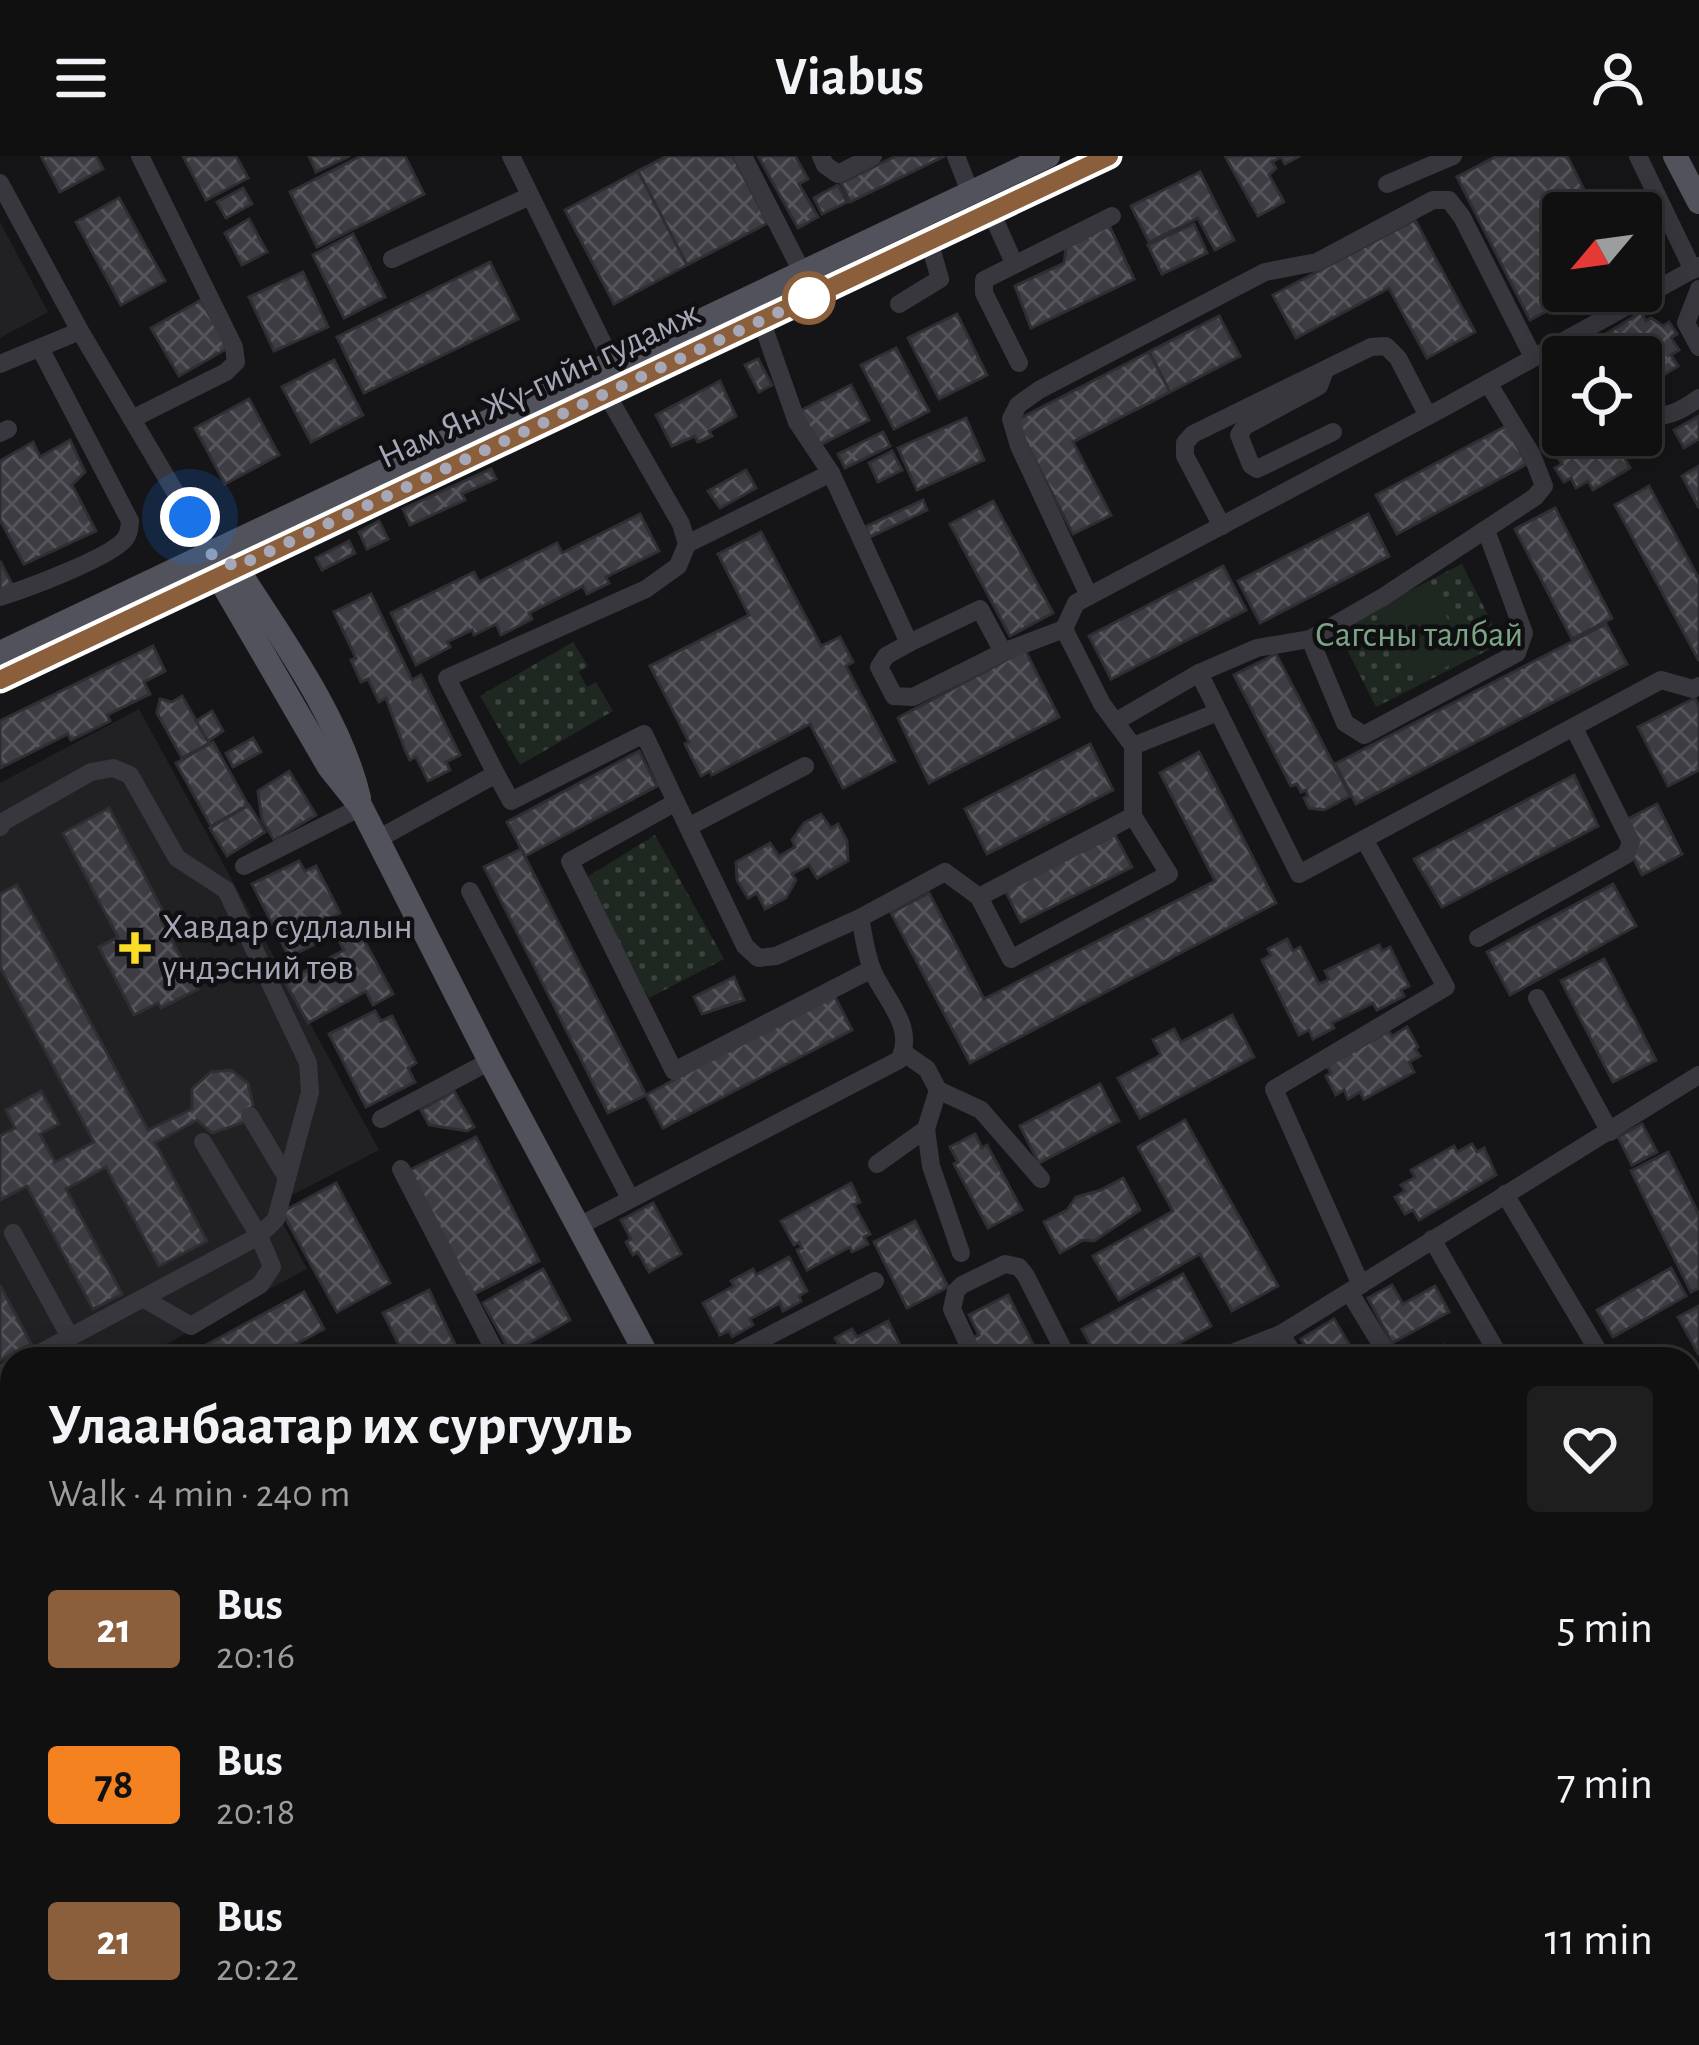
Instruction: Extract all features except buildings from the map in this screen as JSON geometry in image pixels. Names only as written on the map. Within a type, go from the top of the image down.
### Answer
[{"type":"main road","name":"Нам Ян Жү-гийн гудамж","points":[[0,652],[222,566],[606,393],[1109,156]]},
{"type":"main road","points":[[1675,156],[1699,202]]},
{"type":"main road","name":"Нам Ян Жү-гийн гудамж","points":[[0,680],[614,364],[1041,158]]},
{"type":"main road","points":[[222,566],[351,761],[362,807],[643,1347]]},
{"type":"street","points":[[132,419],[226,372],[236,362],[234,347],[140,156]]},
{"type":"street","points":[[511,156],[614,364]]},
{"type":"street","points":[[743,156],[802,272]]},
{"type":"street","points":[[821,156],[838,174],[873,156]]},
{"type":"street","points":[[956,156],[970,193]]},
{"type":"street","points":[[1387,184],[1453,156]]},
{"type":"street","points":[[1638,156],[1697,275],[1686,315],[1689,332],[1699,347]]},
{"type":"street","points":[[0,182],[80,331],[222,566]]},
{"type":"street","points":[[392,259],[530,196]]},
{"type":"street","points":[[1089,596],[1018,446],[1012,419],[1018,405],[1039,390],[1265,272],[1317,262],[1433,200],[1449,200],[1462,217],[1533,357]]},
{"type":"street","points":[[991,212],[1013,263]]},
{"type":"street","points":[[1019,363],[983,293],[984,280],[1112,216]]},
{"type":"street","points":[[898,304],[940,279],[928,241]]},
{"type":"street","points":[[1003,652],[980,609],[886,656],[879,668],[894,696],[913,697],[1003,652],[1064,629],[1076,603],[1533,357],[1697,275]]},
{"type":"street","points":[[761,320],[797,422],[831,473],[909,643]]},
{"type":"street","points":[[0,364],[80,331]]},
{"type":"street","points":[[1222,526],[1185,455],[1185,443],[1193,434],[1371,347],[1386,346],[1398,358],[1428,416]]},
{"type":"street","points":[[0,597],[41,584],[122,543],[130,529],[40,348]]},
{"type":"street","points":[[1324,370],[1319,386],[1245,426],[1239,435],[1257,469],[1333,432]]},
{"type":"street","points":[[1115,722],[1199,673],[1256,648],[1310,639],[1535,497],[1544,486],[1532,455],[1488,383]]},
{"type":"street","points":[[606,393],[681,524],[687,544],[678,566],[646,589],[447,678],[511,801],[644,734],[745,946],[758,958],[776,956],[860,918],[945,872],[979,897],[1011,959],[1168,874],[1132,816],[1133,746],[1102,704],[1064,629]]},
{"type":"street","points":[[1662,416],[1699,398]]},
{"type":"street","points":[[687,544],[831,473]]},
{"type":"street","points":[[1310,639],[1345,723],[1364,734],[1517,653],[1524,632],[1486,530]]},
{"type":"street","points":[[1199,673],[1299,874],[1661,680],[1693,689],[1699,686]]},
{"type":"street","points":[[1133,746],[1218,712]]},
{"type":"street","points":[[1478,938],[1626,855],[1631,842],[1574,728]]},
{"type":"street","points":[[688,827],[805,766]]},
{"type":"street","points":[[0,827],[91,772],[113,768],[130,775],[178,859],[226,890],[308,1064],[310,1092],[276,1219],[259,1236],[50,1347]]},
{"type":"street","points":[[378,839],[496,774]]},
{"type":"street","points":[[676,802],[570,862],[674,1071],[872,970]]},
{"type":"street","points":[[244,866],[362,807]]},
{"type":"street","points":[[979,897],[1132,816]]},
{"type":"street","points":[[1364,839],[1446,987],[1274,1089],[1384,1347]]},
{"type":"street","points":[[470,891],[630,1198]]},
{"type":"street","points":[[578,1227],[899,1060],[904,1053],[904,1028],[872,970],[860,918]]},
{"type":"street","points":[[1537,998],[1610,1132]]},
{"type":"street","points":[[904,1053],[928,1070],[938,1090],[981,1109],[1041,1179]]},
{"type":"street","points":[[381,1120],[490,1061]]},
{"type":"street","points":[[1248,1347],[1281,1334],[1356,1289],[1699,1076]]},
{"type":"street","points":[[938,1090],[926,1129],[940,1200],[961,1253]]},
{"type":"street","points":[[250,1116],[287,1178]]},
{"type":"street","points":[[877,1164],[926,1129]]},
{"type":"street","points":[[146,1300],[191,1326],[260,1285],[272,1267],[269,1253],[203,1142]]},
{"type":"street","points":[[401,1169],[493,1347]]},
{"type":"street","points":[[1505,1194],[1596,1347]]},
{"type":"street","points":[[13,1233],[70,1336]]},
{"type":"street","points":[[1432,1239],[1495,1347]]},
{"type":"street","points":[[970,1347],[952,1301],[962,1285],[1005,1264],[1013,1264],[1026,1276],[1062,1347]]},
{"type":"street","points":[[747,1347],[875,1281]]},
{"type":"street","points":[[1281,1334],[1288,1347]]},
{"type":"shaded area","points":[[0,222],[48,312],[0,338]]},
{"type":"shaded area","name":"Хавдар судлалын үндэсний төв","points":[[139,709],[379,1150],[273,1205],[307,1269],[161,1347],[0,1347],[0,783]]},
{"type":"green space","name":"Сагсны талбай","points":[[1462,564],[1502,643],[1376,707],[1336,628]]},
{"type":"green space","points":[[1429,583],[1467,656],[1421,680],[1383,607]]},
{"type":"green space","points":[[573,642],[588,666],[579,672],[587,687],[596,682],[613,711],[520,765],[480,696]]},
{"type":"green space","points":[[655,835],[724,959],[649,998],[584,879]]},
{"type":"bus line","name":"21","points":[[0,680],[1109,156]]},
{"type":"place","name":"Хавдар судлалын үндэсний төв","points":[[135,948]]},
{"type":"route","points":[[190,517],[211,554],[236,567],[809,298]]}]
